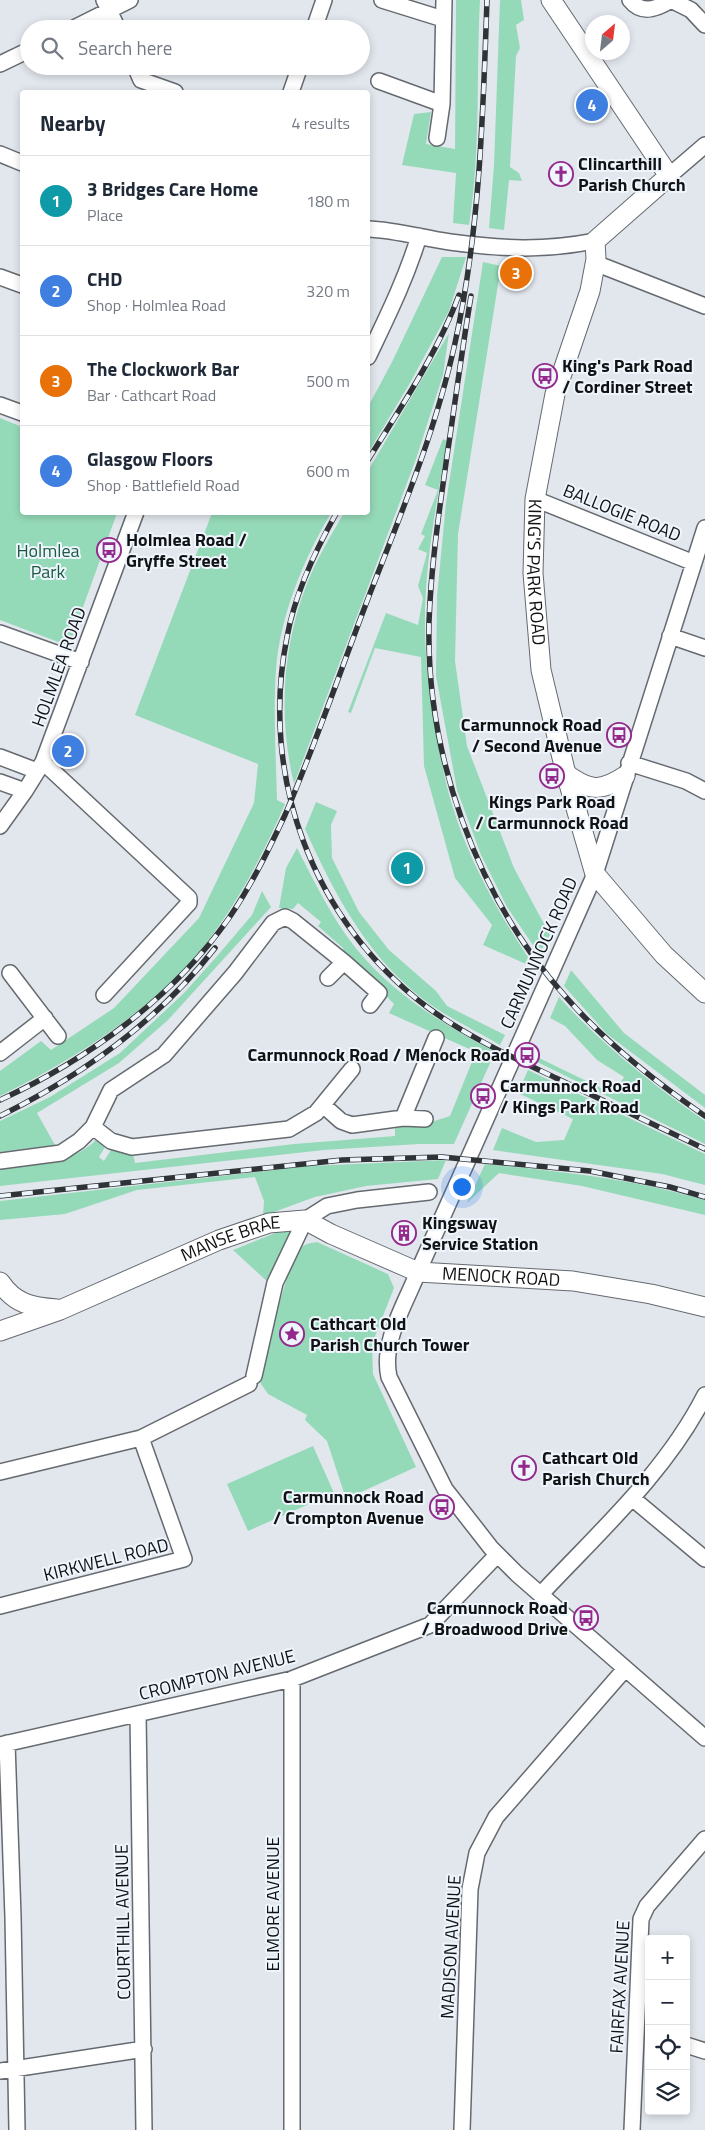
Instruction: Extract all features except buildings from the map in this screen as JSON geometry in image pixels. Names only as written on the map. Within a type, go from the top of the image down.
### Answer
[{"type":"main road","points":[[551,0],[669,176],[595,241]]},
{"type":"main road","name":"KING'S PARK ROAD","points":[[595,241],[595,263],[590,291],[555,394],[535,499],[533,573],[540,661],[566,774],[595,874]]},
{"type":"main road","points":[[566,774],[589,788],[600,788],[613,784],[627,769]]},
{"type":"main road","points":[[595,874],[664,955],[705,992]]},
{"type":"main road","name":"MENOCK ROAD","points":[[306,1220],[330,1234],[418,1272],[573,1281],[651,1294],[705,1307]]},
{"type":"main road","name":"MANSE BRAE","points":[[0,1329],[41,1318],[219,1240],[269,1223],[306,1220]]},
{"type":"main road","points":[[0,1282],[21,1304],[32,1308],[60,1310]]},
{"type":"main road","name":"MANSE BRAE","points":[[0,1316],[20,1320],[41,1318]]},
{"type":"main road","points":[[0,1321],[0,1329]]},
{"type":"street","points":[[85,20],[107,5],[130,0]]},
{"type":"street","points":[[317,20],[324,0]]},
{"type":"street","points":[[382,0],[443,19]]},
{"type":"street","points":[[437,138],[442,104],[444,0]]},
{"type":"street","points":[[630,0],[640,9],[650,10],[660,7],[671,0],[690,10],[705,25]]},
{"type":"street","points":[[107,5],[114,20]]},
{"type":"street","points":[[0,64],[20,54]]},
{"type":"street","points":[[139,75],[141,80],[169,90]]},
{"type":"street","points":[[292,90],[297,75]]},
{"type":"street","points":[[379,81],[442,104]]},
{"type":"street","points":[[669,176],[705,145]]},
{"type":"street","points":[[0,154],[20,162]]},
{"type":"street","points":[[370,229],[385,230],[449,242],[540,249],[595,241]]},
{"type":"street","points":[[370,353],[402,284],[419,236]]},
{"type":"street","points":[[595,263],[705,306]]},
{"type":"street","points":[[0,277],[20,284]]},
{"type":"street","points":[[0,405],[20,412]]},
{"type":"street","name":"BALLOGIE ROAD","points":[[535,499],[694,563]]},
{"type":"street","name":"HOLMLEA ROAD","points":[[0,826],[40,766],[81,662],[135,515]]},
{"type":"street","name":"CARMUNNOCK ROAD","points":[[705,528],[595,874],[418,1272],[388,1350],[386,1363],[389,1377],[445,1489],[466,1519],[497,1555],[624,1669],[705,1738]]},
{"type":"street","points":[[0,633],[81,662]]},
{"type":"street","points":[[670,636],[705,648]]},
{"type":"street","points":[[0,757],[40,766],[189,898],[189,903],[104,995]]},
{"type":"street","points":[[627,769],[686,781],[705,790]]},
{"type":"street","points":[[0,782],[25,791]]},
{"type":"street","points":[[0,1161],[61,1153],[79,1141],[94,1127],[111,1090],[164,1055],[235,973],[273,922],[285,917],[293,921],[344,962],[379,993],[370,1005]]},
{"type":"street","points":[[328,978],[344,962]]},
{"type":"street","points":[[10,973],[58,1036]]},
{"type":"street","points":[[0,1053],[44,1018]]},
{"type":"street","points":[[403,1118],[436,1038]]},
{"type":"street","points":[[94,1127],[111,1140],[132,1147],[288,1129],[316,1113],[352,1069]]},
{"type":"street","points":[[323,1105],[341,1121],[352,1125],[403,1118],[425,1119]]},
{"type":"street","name":"MANSE BRAE","points":[[306,1220],[327,1206],[357,1200],[429,1192]]},
{"type":"street","points":[[0,1472],[141,1438],[251,1380],[275,1282],[306,1220]]},
{"type":"street","points":[[541,1594],[632,1498],[673,1448],[705,1395]]},
{"type":"street","name":"KIRKWELL ROAD","points":[[0,1606],[184,1560],[141,1438]]},
{"type":"street","points":[[632,1498],[705,1559]]},
{"type":"street","name":"CROMPTON AVENUE","points":[[4,1744],[292,1679],[430,1625],[497,1555]]},
{"type":"street","name":"MADISON AVENUE","points":[[462,2130],[470,1889],[477,1853],[496,1817],[624,1669]]},
{"type":"street","name":"ELMORE AVENUE","points":[[292,1679],[292,2130]]},
{"type":"street","name":"COURTHILL AVENUE","points":[[138,1714],[144,2130]]},
{"type":"street","points":[[4,1744],[17,2130]]},
{"type":"street","name":"FAIRFAX AVENUE","points":[[632,2130],[642,2040],[641,1918],[647,1906],[705,1839]]},
{"type":"street","points":[[690,2046],[705,2051]]},
{"type":"street","points":[[0,2071],[144,2049]]},
{"type":"green space","points":[[456,0],[480,0],[477,141],[469,225],[453,223],[456,173],[402,165],[414,114],[431,112],[426,144],[455,149]]},
{"type":"green space","points":[[500,0],[521,0],[524,20],[516,25],[520,48],[516,56],[510,167],[519,173],[522,181],[509,180],[504,230],[489,228],[494,165]]},
{"type":"green space","points":[[442,257],[466,257],[449,311],[410,383],[370,450],[370,403],[392,362]]},
{"type":"green space","points":[[483,262],[501,266],[458,534],[455,661],[467,746],[514,868],[550,935],[539,954],[507,907],[481,855],[457,790],[436,676],[437,596],[446,503]]},
{"type":"green space","points":[[449,333],[443,375],[416,459],[294,784],[286,733],[285,682],[288,656],[299,605],[316,563],[343,515],[370,515],[370,468]]},
{"type":"green space","name":"Holmlea Park","points":[[0,418],[20,426],[20,515],[116,515],[69,646],[0,620]]},
{"type":"green space","points":[[443,439],[447,441],[435,510],[425,604],[426,656],[433,712],[445,778],[460,828],[493,900],[535,968],[483,945],[492,925],[455,878],[424,766],[421,657],[375,648],[351,713],[348,712],[386,613],[418,625],[423,598],[418,586],[427,553],[418,549],[425,536],[421,534],[438,490],[425,485]]},
{"type":"green space","points":[[211,515],[330,515],[321,530],[295,588],[282,629],[278,650],[275,702],[277,800],[285,804],[265,848],[242,891],[200,951],[164,989],[143,1007],[74,1056],[0,1096],[0,1071],[41,1041],[51,1050],[114,1008],[199,918],[254,803],[258,764],[135,715]]},
{"type":"green space","points":[[316,802],[337,811],[331,825],[332,858],[359,912],[389,950],[436,991],[447,1006],[505,1035],[500,1045],[434,1007],[412,990],[373,949],[342,903],[305,829]]},
{"type":"green space","points":[[297,848],[339,925],[361,954],[377,971],[413,1002],[433,1016],[495,1052],[454,1144],[419,1144],[324,1150],[0,1186],[0,1168],[64,1159],[86,1148],[96,1140],[105,1147],[99,1157],[104,1161],[111,1150],[133,1153],[135,1163],[294,1144],[395,1136],[395,1128],[428,1123],[450,1116],[476,1052],[389,1013],[394,1004],[344,953],[343,948],[318,926],[321,922],[298,903],[293,909],[279,908],[286,868]]},
{"type":"green space","points":[[262,891],[271,907],[168,1020],[119,1063],[37,1113],[55,1145],[0,1152],[0,1121],[50,1097],[120,1053],[184,993],[218,955],[252,915]]},
{"type":"green space","points":[[571,970],[624,1033],[705,1095],[705,1108],[607,1034],[564,986]]},
{"type":"green space","points":[[559,997],[610,1048],[666,1093],[705,1121],[705,1144],[531,1059],[533,1055],[613,1094],[624,1077],[597,1060],[565,1026],[550,1018]]},
{"type":"green space","points":[[528,1070],[705,1154],[705,1185],[662,1174],[493,1150],[502,1128],[536,1142],[564,1140],[573,1119],[518,1093]]},
{"type":"green space","points":[[446,1160],[438,1179],[366,1186],[315,1197],[263,1216],[264,1201],[255,1177],[137,1190],[65,1214],[0,1220],[0,1201],[310,1166]]},
{"type":"green space","points":[[485,1164],[596,1177],[651,1186],[705,1200],[705,1215],[582,1186],[499,1173],[467,1203]]},
{"type":"green space","points":[[285,1229],[291,1231],[290,1240],[270,1284],[233,1250]]},
{"type":"green space","points":[[317,1242],[388,1274],[394,1288],[372,1344],[373,1374],[416,1467],[346,1499],[327,1441],[305,1420],[307,1415],[268,1394],[261,1384],[276,1314],[294,1258],[301,1247]]},
{"type":"green space","points":[[313,1446],[334,1493],[248,1531],[227,1484]]},
{"type":"railway","points":[[0,1100],[33,1084],[96,1046],[126,1024],[182,975],[207,947],[237,906],[259,868],[285,815],[318,733],[428,440],[455,343],[470,258],[475,215],[482,129],[487,0]]},
{"type":"railway","points":[[370,457],[429,359],[459,295]]},
{"type":"railway","points":[[471,296],[441,498],[430,601],[430,672],[436,722],[447,772],[462,821],[482,869],[506,914],[533,957],[580,1013],[613,1045],[667,1089],[705,1116]]},
{"type":"railway","points":[[335,515],[314,557],[295,604],[287,637],[280,690],[281,742],[289,793],[304,842],[325,889],[353,933],[387,972],[442,1018],[506,1054],[705,1149]]},
{"type":"railway","points":[[0,1116],[61,1083],[117,1044],[169,999],[215,948]]},
{"type":"railway","points":[[0,1196],[342,1160],[442,1157],[590,1171],[670,1187],[705,1197]]},
{"type":"place","name":"Glasgow Floors","points":[[592,105]]},
{"type":"place","name":"Clincarthill Parish Church","points":[[561,174]]},
{"type":"place","name":"The Clockwork Bar","points":[[516,273]]},
{"type":"place","name":"King's Park Road / Cordiner Street","points":[[545,376]]},
{"type":"place","name":"Holmlea Road / Gryffe Street","points":[[109,550]]},
{"type":"place","name":"Carmunnock Road / Second Avenue","points":[[619,735]]},
{"type":"place","name":"CHD","points":[[68,751]]},
{"type":"place","name":"Kings Park Road / Carmunnock Road","points":[[552,776]]},
{"type":"place","name":"3 Bridges Care Home","points":[[407,868]]},
{"type":"place","name":"Carmunnock Road / Menock Road","points":[[527,1055]]},
{"type":"place","name":"Carmunnock Road / Kings Park Road","points":[[483,1096]]},
{"type":"place","name":"Kingsway Service Station","points":[[404,1233]]},
{"type":"place","name":"Cathcart Old Parish Church Tower","points":[[292,1334]]},
{"type":"place","name":"Cathcart Old Parish Church","points":[[524,1468]]},
{"type":"place","name":"Carmunnock Road / Crompton Avenue","points":[[442,1507]]},
{"type":"place","name":"Carmunnock Road / Broadwood Drive","points":[[586,1618]]}]
